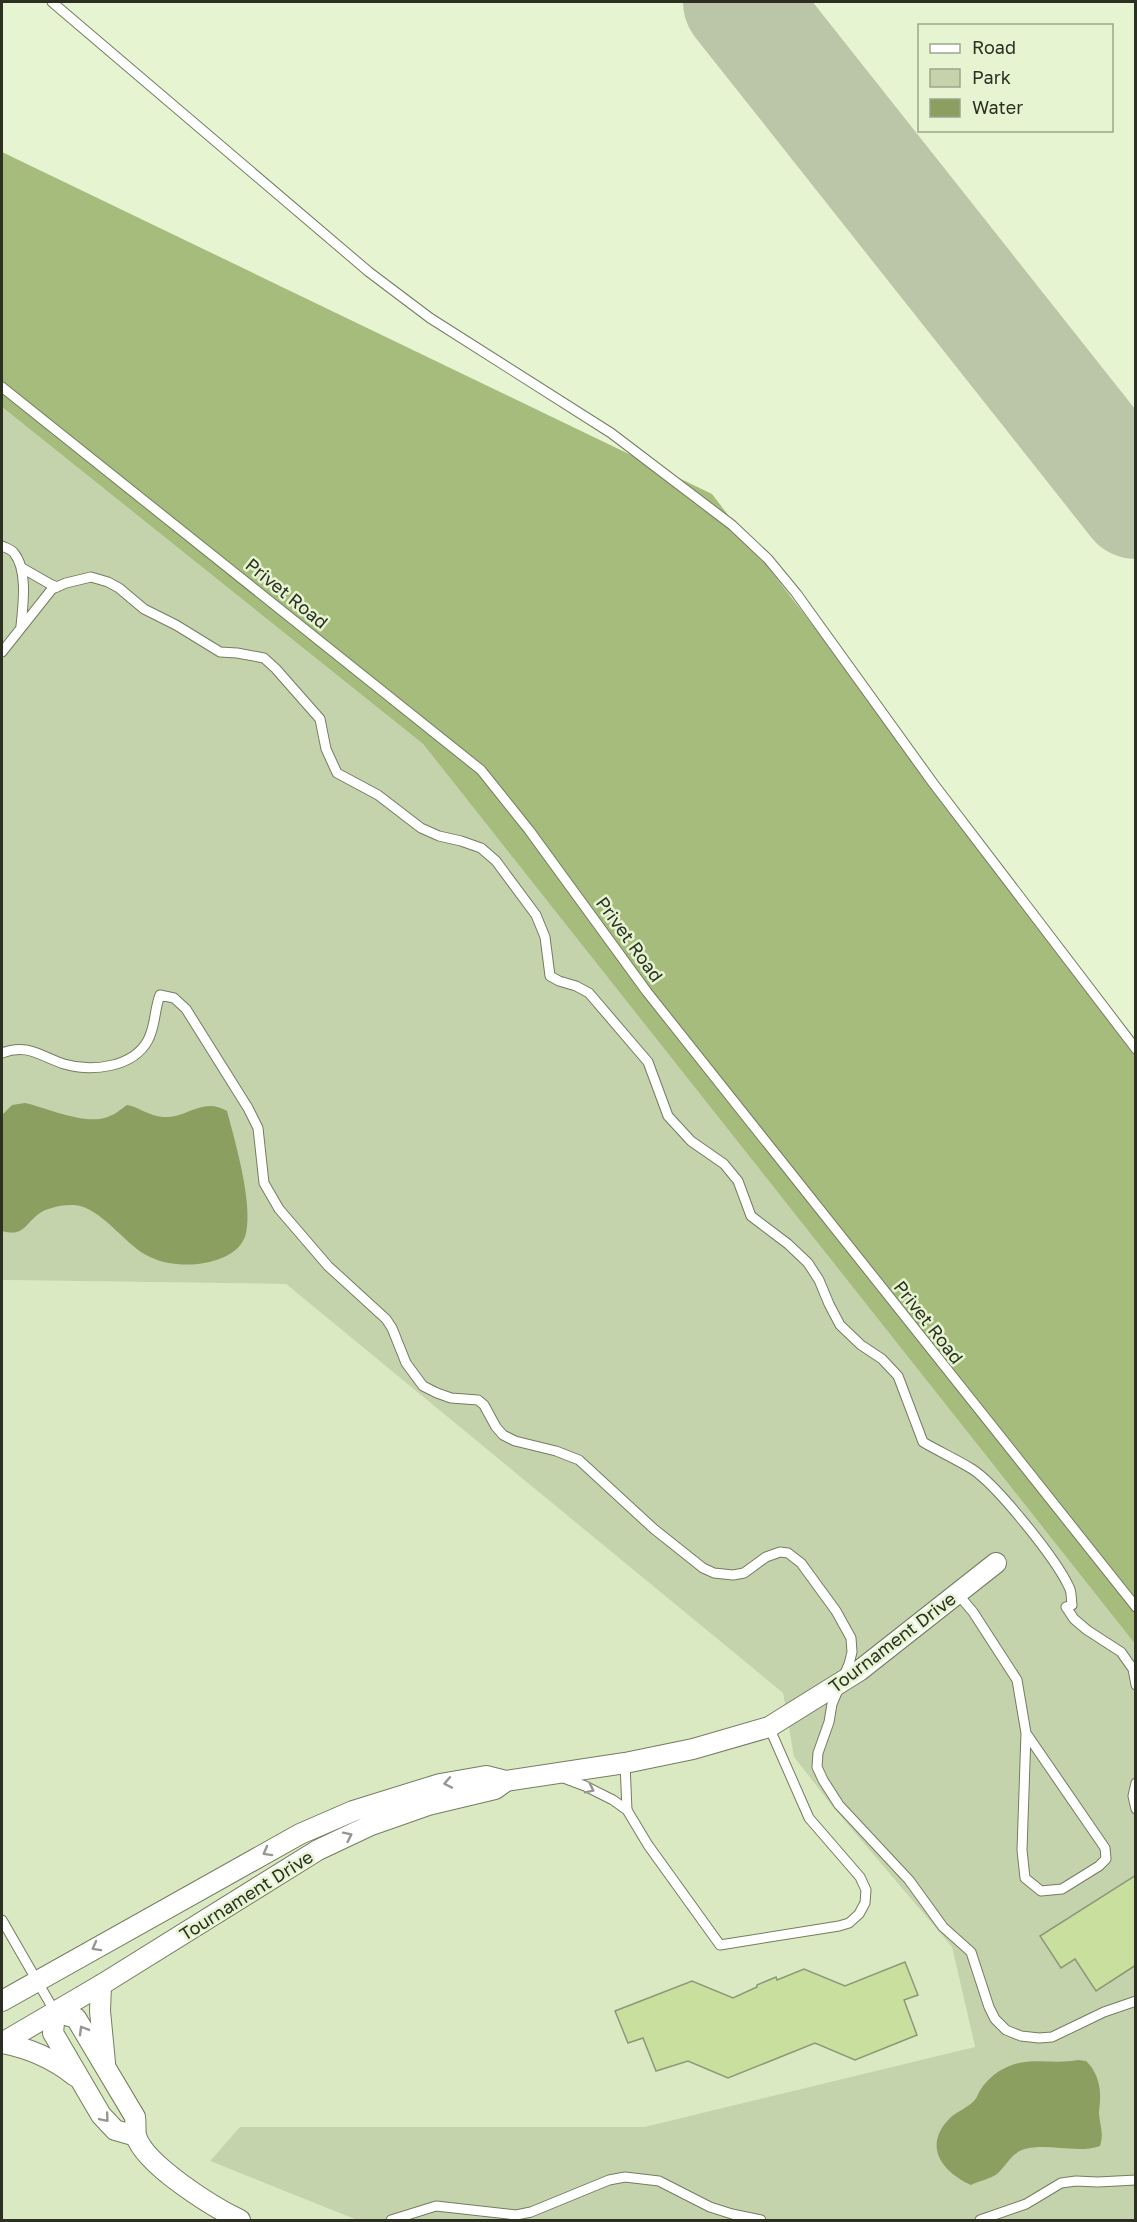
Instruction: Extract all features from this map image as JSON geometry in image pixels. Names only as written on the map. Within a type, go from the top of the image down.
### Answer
[{"type":"street","name":"Tournament Drive","points":[[2,2043],[318,1850],[371,1825],[428,1806],[495,1788],[506,1781],[625,1763],[693,1749],[769,1726],[859,1671],[996,1563]]},
{"type":"street","name":"Tournament Drive","points":[[2,2001],[182,1899],[328,1821],[384,1800],[440,1784],[486,1776],[506,1781]]},
{"type":"street","points":[[100,1985],[105,2069]]},
{"type":"street","points":[[136,2136],[115,2130],[101,2115],[53,2033],[56,2012],[76,2018],[135,2117],[136,2136],[152,2162],[223,2212],[240,2220]]},
{"type":"street","points":[[2,2043],[50,2059],[80,2080]]},
{"type":"lane","points":[[51,2],[369,272],[430,318],[611,433],[732,525],[768,559],[796,593],[933,783],[1136,1049]]},
{"type":"lane","name":"Privet Road","points":[[2,387],[481,770],[529,830],[647,992],[1136,1607]]},
{"type":"lane","points":[[2,546],[13,551],[22,568],[21,627]]},
{"type":"lane","points":[[22,568],[57,586]]},
{"type":"lane","points":[[2,652],[52,589],[91,577],[108,582],[119,588],[144,609],[176,625],[220,652],[264,658],[320,719],[326,749],[337,773],[378,795],[422,828],[439,836],[481,848],[496,861],[536,915],[545,937],[550,976],[589,993],[648,1062],[668,1116],[691,1142],[724,1164],[738,1181],[751,1216],[788,1244],[808,1263],[819,1280],[828,1304],[840,1325],[861,1345],[882,1359],[898,1376],[923,1442],[972,1469],[994,1489],[1031,1533],[1064,1578],[1071,1590],[1072,1605],[1066,1607],[1074,1619],[1121,1652],[1133,1670],[1136,1685]]},
{"type":"lane","points":[[2,1053],[20,1048],[75,1066],[99,1067],[124,1062],[147,1043],[155,1024],[160,995],[174,998],[186,1009],[200,1028],[253,1117],[260,1139],[264,1183],[279,1209],[328,1266],[386,1319],[406,1363],[423,1386],[451,1398],[478,1400],[484,1405],[503,1435],[515,1441],[556,1451],[579,1460],[654,1529],[703,1568],[714,1573],[733,1575],[744,1573],[773,1554],[788,1553],[795,1557],[828,1600],[852,1638],[852,1653],[818,1754],[818,1767],[823,1780],[839,1805],[909,1880],[943,1927],[970,1952],[982,1990],[995,2019],[1006,2030],[1021,2036],[1052,2037],[1104,2012],[1136,2001]]},
{"type":"lane","points":[[957,1593],[973,1612],[1017,1680],[1026,1733],[1022,1850],[1025,1878],[1041,1892],[1062,1889],[1099,1866],[1106,1859],[1105,1848],[1026,1733]]},
{"type":"lane","points":[[625,1763],[627,1810],[648,1845],[720,1945],[849,1923],[859,1914],[865,1903],[866,1890],[860,1877],[809,1818],[769,1726]]},
{"type":"lane","points":[[550,1773],[585,1786],[627,1810]]},
{"type":"lane","points":[[1136,1783],[1133,1796],[1136,1809]]},
{"type":"lane","points":[[2,1920],[56,2012]]},
{"type":"lane","points":[[391,2220],[436,2206],[516,2215],[531,2212],[592,2186],[625,2177],[658,2181],[710,2206],[732,2214],[761,2220]]},
{"type":"lane","points":[[980,2220],[1026,2204],[1061,2183],[1136,2180]]},
{"type":"shaded area","points":[[2,152],[712,494],[1135,1045],[1135,1644],[423,744],[2,407]]},
{"type":"shaded area","points":[[2,1280],[286,1284],[783,1693],[794,1757],[833,1807],[952,1947],[975,2048],[644,2127],[241,2127],[210,2161],[357,2220],[2,2220]]},
{"type":"green space","points":[[2,407],[423,744],[1135,1644],[1135,2220],[357,2220],[210,2161],[240,2127],[644,2127],[975,2047],[952,1947],[833,1807],[794,1757],[783,1693],[286,1284],[2,1280]]},
{"type":"water","points":[[25,1103],[68,1116],[91,1119],[110,1116],[127,1105],[163,1117],[171,1117],[210,1106],[227,1111],[245,1189],[248,1220],[244,1240],[230,1254],[211,1262],[184,1265],[163,1262],[141,1252],[90,1210],[75,1205],[48,1209],[20,1231],[2,1231],[2,1115],[12,1105]]},
{"type":"water","points":[[1086,2061],[1090,2065],[1099,2083],[1099,2114],[1102,2133],[1100,2146],[1082,2149],[1034,2147],[1025,2149],[1013,2156],[997,2174],[971,2185],[944,2165],[937,2147],[942,2127],[951,2117],[974,2101],[983,2086],[995,2074],[1013,2064],[1022,2062]]},
{"type":"building","points":[[1136,1875],[1136,1965],[1096,1991],[1075,1959],[1061,1968],[1040,1936]]},
{"type":"building","points":[[905,1962],[918,1995],[904,2000],[917,2035],[855,2060],[815,2043],[728,2078],[688,2061],[656,2071],[643,2038],[628,2043],[615,2011],[692,1981],[733,1998],[776,1977],[777,1980],[804,1969],[845,1986]]},
{"type":"runway","points":[[740,2],[1136,502]]}]
